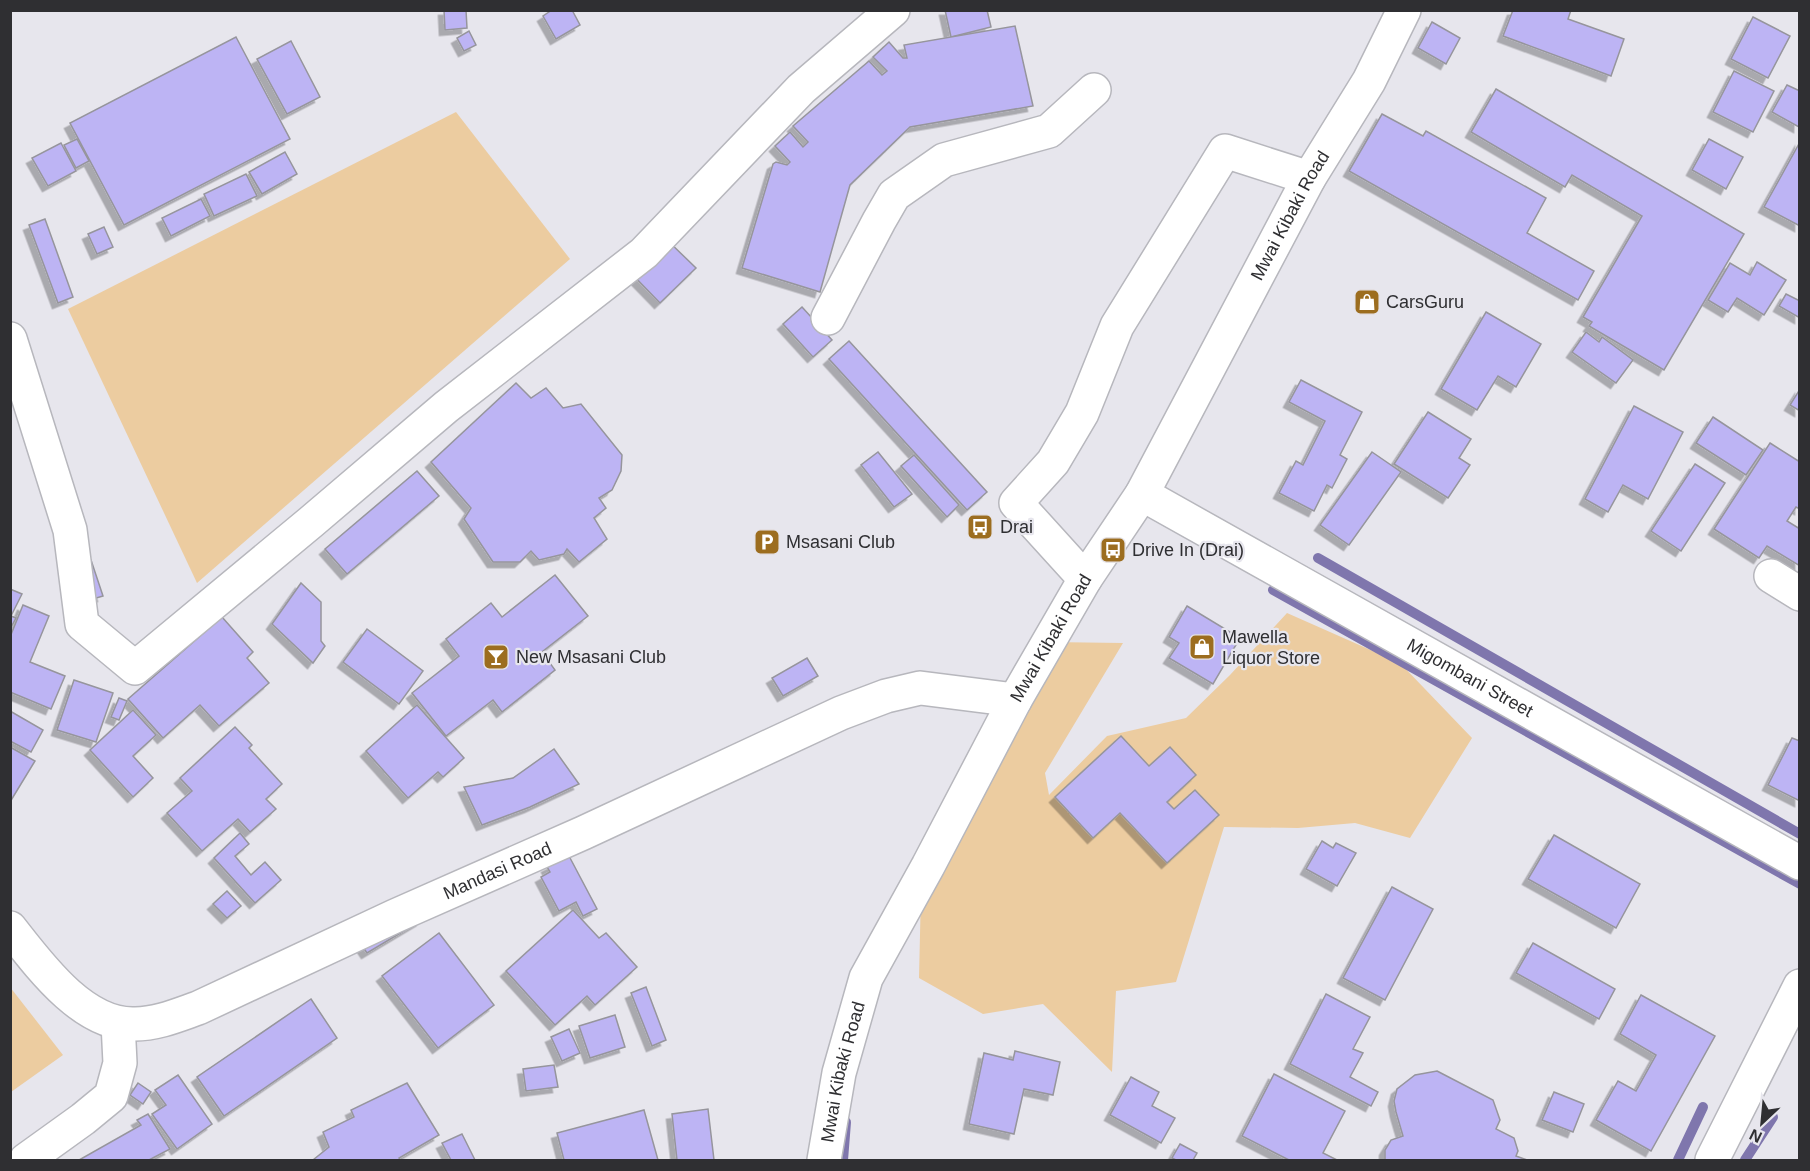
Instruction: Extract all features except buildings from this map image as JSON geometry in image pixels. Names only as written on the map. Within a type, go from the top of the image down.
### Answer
[{"type":"main road","points":[[10,339],[70,530],[82,624],[135,668],[446,407],[644,253],[801,89],[893,10]]},
{"type":"main road","name":"Mwai Kibaki Road","points":[[824,1161],[839,1073],[866,978],[1015,700],[1085,579],[1142,494],[1309,178],[1369,81],[1404,10]]},
{"type":"main road","points":[[828,318],[894,195],[944,160],[1049,131],[1094,90]]},
{"type":"main road","points":[[1085,579],[1016,502],[1053,462],[1059,452],[1082,413],[1117,326],[1225,151],[1309,178]]},
{"type":"main road","name":"Migombani Street","points":[[1142,494],[1800,864]]},
{"type":"main road","points":[[1772,576],[1800,594]]},
{"type":"main road","name":"Mandasi Road","points":[[10,928],[40,966],[69,995],[96,1015],[118,1023],[135,1024],[157,1021],[198,1008],[841,713],[886,696],[920,688],[1015,700]]},
{"type":"main road","points":[[1712,1161],[1800,986]]},
{"type":"main road","points":[[26,1161],[111,1095],[120,1064],[118,1023]]},
{"type":"shaded area","points":[[456,112],[570,259],[197,583],[68,309]]},
{"type":"shaded area","points":[[1287,613],[1400,663],[1472,738],[1410,838],[1355,823],[1298,828],[1224,827],[1176,982],[1116,991],[1112,1072],[1043,1004],[983,1014],[919,978],[921,891],[1049,642],[1123,643],[1045,773],[1049,795],[1107,736],[1186,718],[1230,675]]},
{"type":"shaded area","points":[[10,987],[63,1055],[11,1092],[10,1092]]},
{"type":"waterway","points":[[1318,558],[1800,834]]},
{"type":"waterway","points":[[1273,590],[1800,884]]},
{"type":"waterway","points":[[1678,1160],[1703,1107]]},
{"type":"waterway","points":[[1745,1160],[1773,1117]]},
{"type":"waterway","points":[[843,1160],[846,1122]]},
{"type":"place","name":"CarsGuru","points":[[1367,302]]},
{"type":"place","name":"Drai","points":[[980,527]]},
{"type":"place","name":"Msasani Club","points":[[767,542]]},
{"type":"place","name":"Drive In (Drai)","points":[[1113,550]]},
{"type":"place","name":"Mawella Liquor Store","points":[[1202,647]]},
{"type":"place","name":"New Msasani Club","points":[[496,657]]}]
